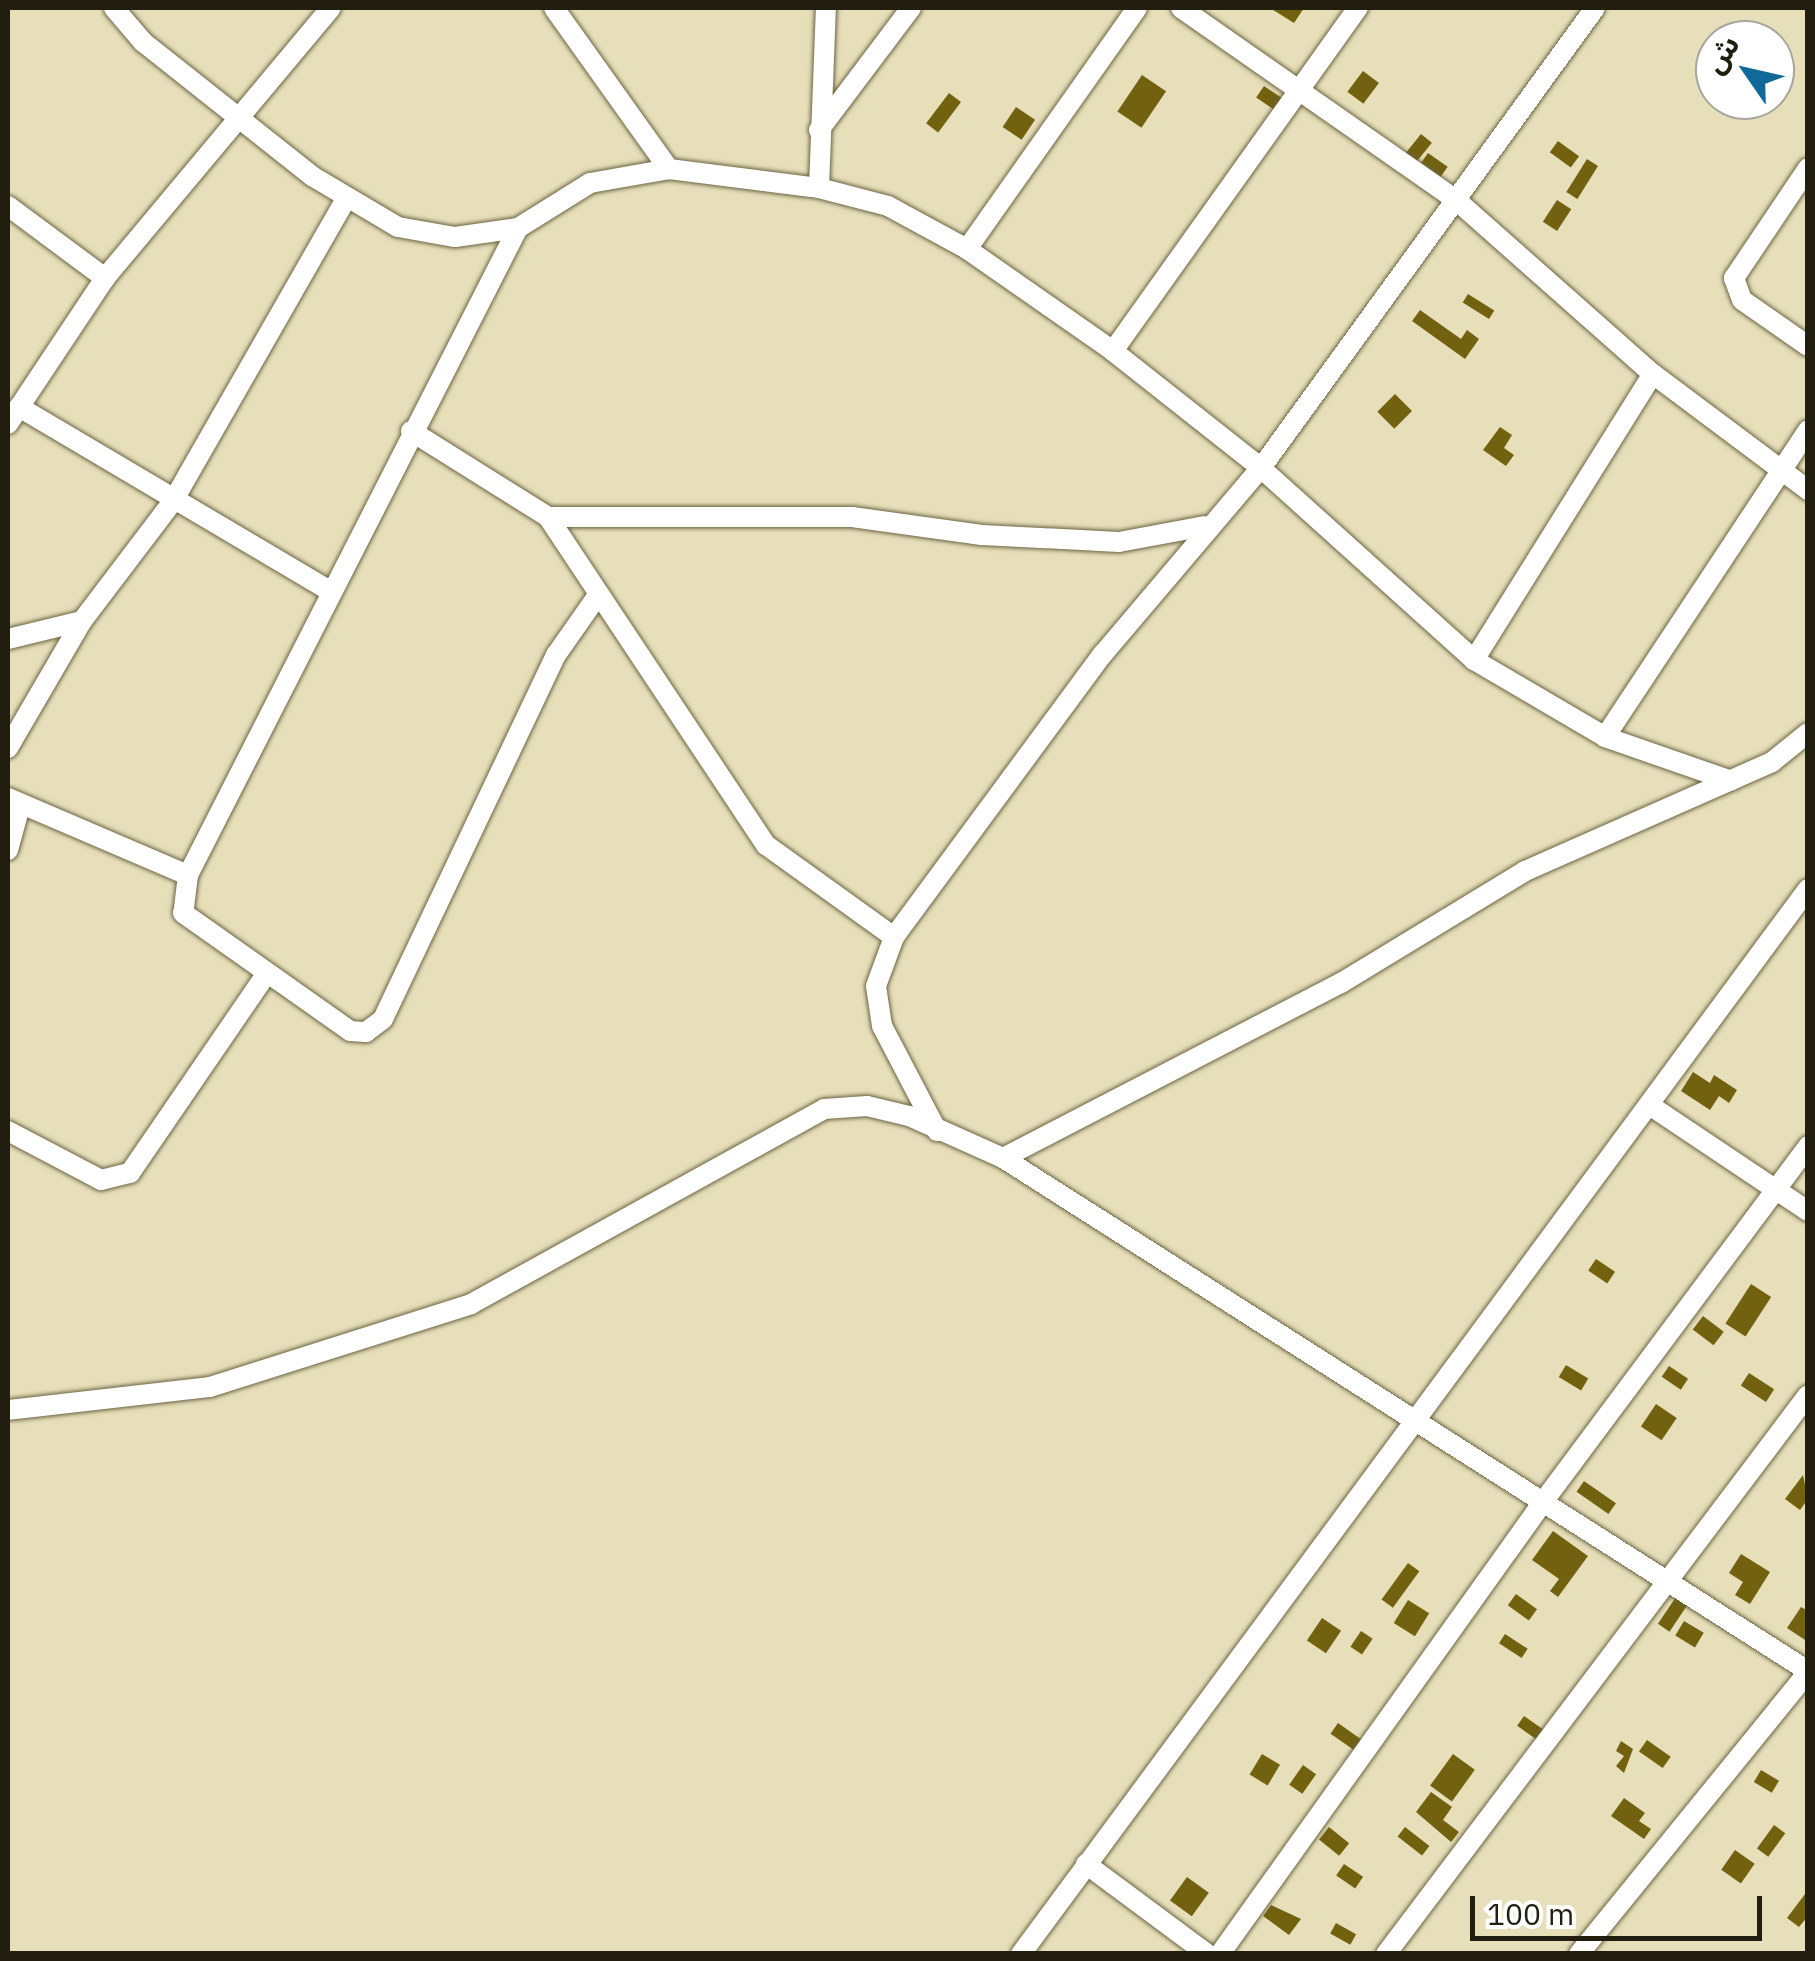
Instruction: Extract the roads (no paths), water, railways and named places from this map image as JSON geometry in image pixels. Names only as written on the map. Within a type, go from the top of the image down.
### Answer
[{"type":"street","points":[[114,8],[143,42],[235,116],[346,199],[398,227],[454,238],[518,228],[590,184],[670,168],[819,188],[888,206],[966,248],[1113,350],[1260,468],[1474,660],[1605,737],[1731,781]]},
{"type":"street","points":[[329,590],[13,415],[105,278],[235,116],[331,8]]},
{"type":"street","points":[[554,8],[670,168]]},
{"type":"street","points":[[819,188],[818,132],[826,8]]},
{"type":"street","points":[[818,132],[911,8]]},
{"type":"street","points":[[966,248],[1138,8]]},
{"type":"street","points":[[1181,8],[1455,199],[1653,374],[1808,490]]},
{"type":"street","points":[[1113,350],[1358,8]]},
{"type":"street","points":[[937,1130],[882,1026],[876,986],[894,938],[1205,526],[1260,468],[1594,8]]},
{"type":"street","points":[[1808,168],[1734,278],[1742,300],[1808,346]]},
{"type":"street","points":[[8,748],[82,620],[174,501],[346,199]]},
{"type":"street","points":[[8,206],[105,278]]},
{"type":"street","points":[[518,228],[329,590],[188,875],[183,913],[350,1031],[366,1032],[383,1019],[556,655],[598,596]]},
{"type":"street","points":[[1474,660],[1653,374]]},
{"type":"street","points":[[411,430],[548,517],[766,845],[894,938]]},
{"type":"street","points":[[1605,737],[1808,430]]},
{"type":"street","points":[[548,517],[852,518],[982,535],[1120,542],[1205,526]]},
{"type":"street","points":[[8,639],[82,620]]},
{"type":"street","points":[[1003,1158],[1342,983],[1525,871],[1772,762],[1808,733]]},
{"type":"street","points":[[8,850],[14,802],[109,837],[188,875]]},
{"type":"street","points":[[1021,1954],[1808,889]]},
{"type":"street","points":[[8,1131],[100,1180],[130,1173],[268,973]]},
{"type":"street","points":[[8,1410],[210,1387],[471,1304],[824,1109],[867,1106],[937,1130],[1003,1158],[1808,1672],[1578,1954]]},
{"type":"street","points":[[1651,1106],[1808,1211]]},
{"type":"street","points":[[1220,1954],[1543,1502],[1808,1146]]},
{"type":"street","points":[[1386,1954],[1808,1395]]},
{"type":"street","points":[[1086,1864],[1207,1954]]}]
